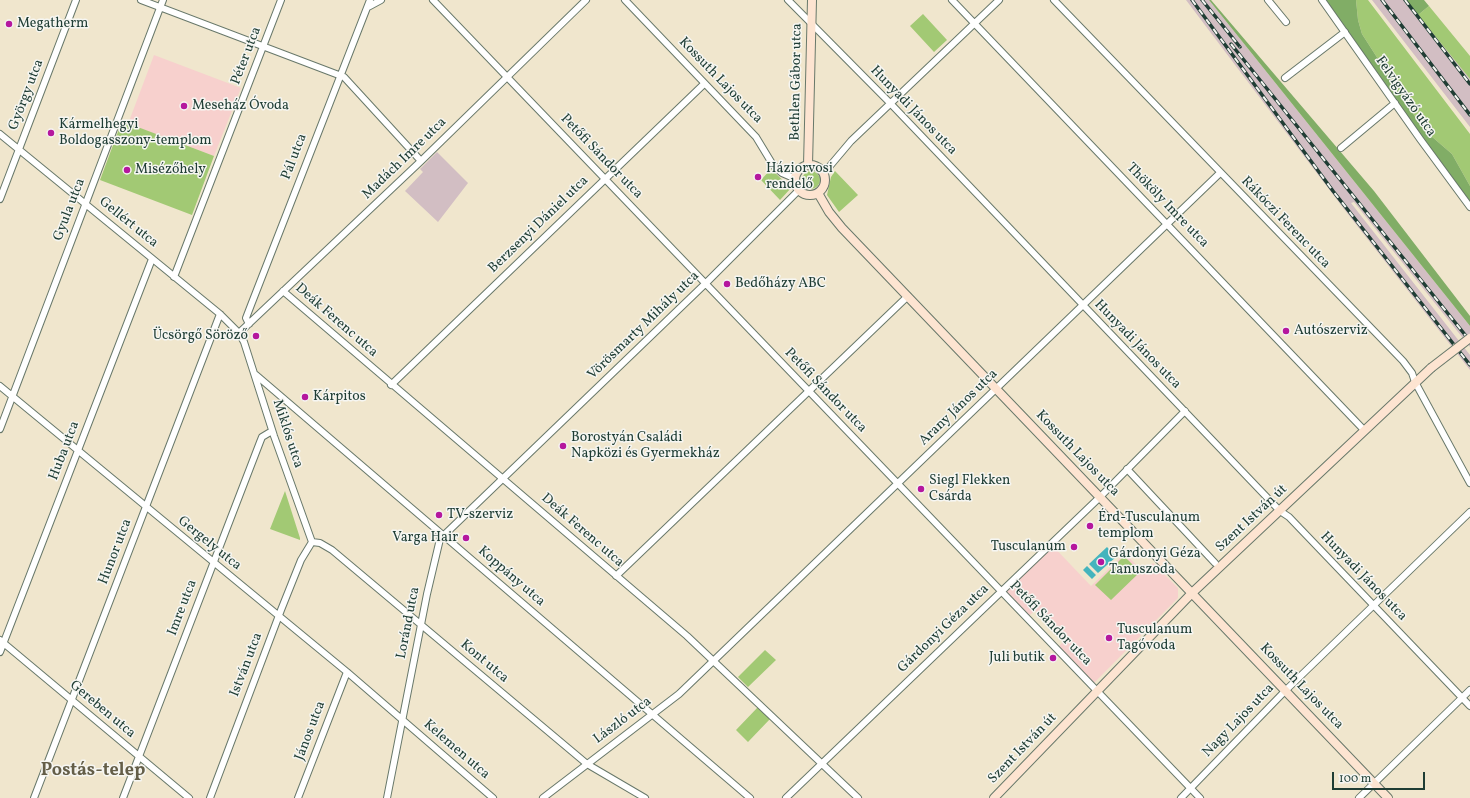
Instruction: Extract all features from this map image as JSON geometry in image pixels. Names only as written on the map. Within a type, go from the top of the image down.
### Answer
[{"type":"street","name":"György utca","points":[[0,198],[76,0]]},
{"type":"street","points":[[141,0],[340,75],[347,79],[421,161]]},
{"type":"street","name":"Gyula utca","points":[[0,429],[163,0]]},
{"type":"street","name":"Péter utca","points":[[174,277],[281,0]]},
{"type":"street","name":"Pál utca","points":[[249,324],[246,318],[370,0]]},
{"type":"street","points":[[368,7],[382,0]]},
{"type":"street","name":"Petőfi Sándor utca","points":[[433,0],[809,392],[1002,590],[1200,798]]},
{"type":"street","name":"Madách Imre utca","points":[[239,333],[421,161],[586,0]]},
{"type":"street","name":"Kossuth Lajos utca","points":[[625,0],[756,137],[773,165],[782,173],[796,179]]},
{"type":"street","name":"Hunyadi János utca","points":[[788,0],[1470,706]]},
{"type":"street","name":"Bethlen Gábor utca","points":[[808,165],[812,0]]},
{"type":"street","name":"Thököly Imre utca","points":[[952,0],[1364,430]]},
{"type":"street","points":[[824,173],[817,167],[808,165],[799,170],[796,179],[799,190],[808,195],[818,193],[824,186],[824,173],[851,141],[999,0]]},
{"type":"street","name":"Rákóczi Ferenc utca","points":[[1054,0],[1403,362],[1412,373],[1415,382],[1470,483]]},
{"type":"street","points":[[1268,0],[1286,22]]},
{"type":"street","name":"Felvigyázó utca","points":[[1322,0],[1470,207]]},
{"type":"street","points":[[1285,78],[1345,32]]},
{"type":"street","name":"Berzsenyi Dániel utca","points":[[392,385],[704,84]]},
{"type":"street","points":[[1341,148],[1395,103]]},
{"type":"street","name":"Gellért utca","points":[[0,134],[220,314],[239,333]]},
{"type":"street","name":"Arany János utca","points":[[714,660],[1083,306],[1166,223],[1220,173]]},
{"type":"street","name":"Vörösmarty Mihály utca","points":[[503,478],[706,283],[799,190]]},
{"type":"street","name":"Kossuth Lajos utca","points":[[818,193],[826,207],[842,228],[1388,798]]},
{"type":"street","name":"Huba utca","points":[[0,652],[2,641],[152,259]]},
{"type":"street","name":"Deák Ferenc utca","points":[[283,291],[714,660],[858,798]]},
{"type":"street","points":[[616,576],[908,296]]},
{"type":"street","name":"Hunor utca","points":[[34,798],[220,314]]},
{"type":"street","name":"Miklós utca","points":[[239,333],[256,375],[272,431],[312,542]]},
{"type":"street","name":"Szent István út","points":[[994,798],[1192,593],[1415,382],[1470,338]]},
{"type":"street","name":"Koppány utca","points":[[256,375],[750,798]]},
{"type":"street","name":"Gergely utca","points":[[0,386],[146,508],[347,672],[402,720]]},
{"type":"street","name":"Gárdonyi Géza utca","points":[[786,798],[1100,497],[1185,410]]},
{"type":"street","name":"Imre utca","points":[[123,798],[262,437],[272,431]]},
{"type":"street","points":[[1127,469],[1215,562]]},
{"type":"street","name":"Loránd utca","points":[[387,798],[439,542],[443,535],[503,478]]},
{"type":"street","name":"Nagy Lajos utca","points":[[1182,798],[1286,690],[1470,512]]},
{"type":"street","name":"István utca","points":[[210,798],[278,616],[301,560],[312,542]]},
{"type":"street","name":"Kont utca","points":[[312,542],[320,543],[332,550],[587,764],[645,798]]},
{"type":"street","name":"Gereben utca","points":[[2,641],[189,798]]},
{"type":"street","name":"László utca","points":[[543,798],[678,694],[714,660]]},
{"type":"street","name":"János utca","points":[[298,798],[347,672]]},
{"type":"street","points":[[1359,798],[1470,690]]},
{"type":"street","name":"Kelemen utca","points":[[402,720],[493,798]]},
{"type":"shaded area","points":[[1186,0],[1209,0],[1470,326],[1470,347],[1354,202],[1351,203],[1470,355],[1470,370],[1344,209]]},
{"type":"shaded area","points":[[1372,0],[1406,0],[1470,79],[1470,127]]},
{"type":"shaded area","name":"Meseház Óvoda","points":[[154,55],[241,88],[214,156],[128,124]]},
{"type":"shaded area","points":[[437,152],[468,183],[438,222],[405,191],[423,172],[420,169]]},
{"type":"shaded area","points":[[1051,544],[1091,586],[1125,553],[1143,572],[1153,563],[1178,588],[1178,598],[1092,685],[1057,648],[1064,641],[1035,611],[1027,617],[1001,590]]},
{"type":"green space","points":[[1209,0],[1211,0],[1374,191],[1470,316],[1470,326]]},
{"type":"green space","points":[[1326,0],[1356,0],[1358,20],[1362,34],[1423,129],[1452,154],[1470,186],[1470,202],[1421,137]]},
{"type":"green space","points":[[1356,0],[1368,0],[1470,134],[1470,186],[1452,154],[1423,129],[1362,34],[1358,20]]},
{"type":"green space","points":[[1406,0],[1424,0],[1429,6],[1418,15]]},
{"type":"green space","points":[[1429,6],[1470,56],[1470,79],[1418,15]]},
{"type":"green space","points":[[923,14],[947,40],[934,52],[910,26]]},
{"type":"green space","points":[[122,121],[214,156],[192,215],[100,180]]},
{"type":"green space","points":[[771,169],[791,188],[780,200],[761,180]]},
{"type":"green space","points":[[811,171],[817,174],[820,180],[817,186],[811,189],[805,186],[802,180],[805,174]]},
{"type":"green space","points":[[835,171],[858,195],[839,212],[827,195],[831,177]]},
{"type":"green space","points":[[285,491],[300,538],[300,540],[270,529]]},
{"type":"green space","points":[[1124,556],[1140,572],[1111,600],[1095,585]]},
{"type":"green space","points":[[765,650],[776,660],[748,687],[738,677]]},
{"type":"green space","points":[[758,707],[770,719],[748,742],[736,730]]},
{"type":"water","points":[[1107,547],[1116,557],[1098,573],[1089,564]]},
{"type":"water","points":[[1087,566],[1096,575],[1092,579],[1083,570]]},
{"type":"railway","points":[[1192,0],[1333,191],[1470,365]]},
{"type":"railway","points":[[1202,0],[1240,47]]},
{"type":"railway","points":[[1382,0],[1470,115]]},
{"type":"railway","points":[[1405,0],[1470,84]]},
{"type":"railway","points":[[1231,44],[1470,341]]},
{"type":"place","name":"Megatherm","points":[[9,24]]},
{"type":"place","name":"Meseház Óvoda","points":[[184,106]]},
{"type":"place","name":"Kármelhegyi Boldogasszony-templom","points":[[51,133]]},
{"type":"place","name":"Misézőhely","points":[[127,170]]},
{"type":"place","name":"Háziorvosi rendelő","points":[[758,177]]},
{"type":"place","name":"Bedőházy ABC","points":[[727,284]]},
{"type":"place","name":"Autószerviz","points":[[1286,331]]},
{"type":"place","name":"Ücsörgő Söröző","points":[[256,336]]},
{"type":"place","name":"Kárpitos","points":[[305,397]]},
{"type":"place","name":"Borostyán Családi Napközi és Gyermekház","points":[[563,446]]},
{"type":"place","name":"Siegl Flekken Csárda","points":[[921,489]]},
{"type":"place","name":"TV-szerviz","points":[[439,515]]},
{"type":"place","name":"Érd-Tusculanum templom","points":[[1090,526]]},
{"type":"place","name":"Varga Hair","points":[[466,538]]},
{"type":"place","name":"Tusculanum","points":[[1074,547]]},
{"type":"place","name":"Gárdonyi Géza Tanuszoda","points":[[1101,562]]},
{"type":"place","name":"Tusculanum Tagóvoda","points":[[1109,638]]},
{"type":"place","name":"Juli butik","points":[[1053,658]]},
{"type":"district","name":"Postás-telep","points":[[93,772]]}]
